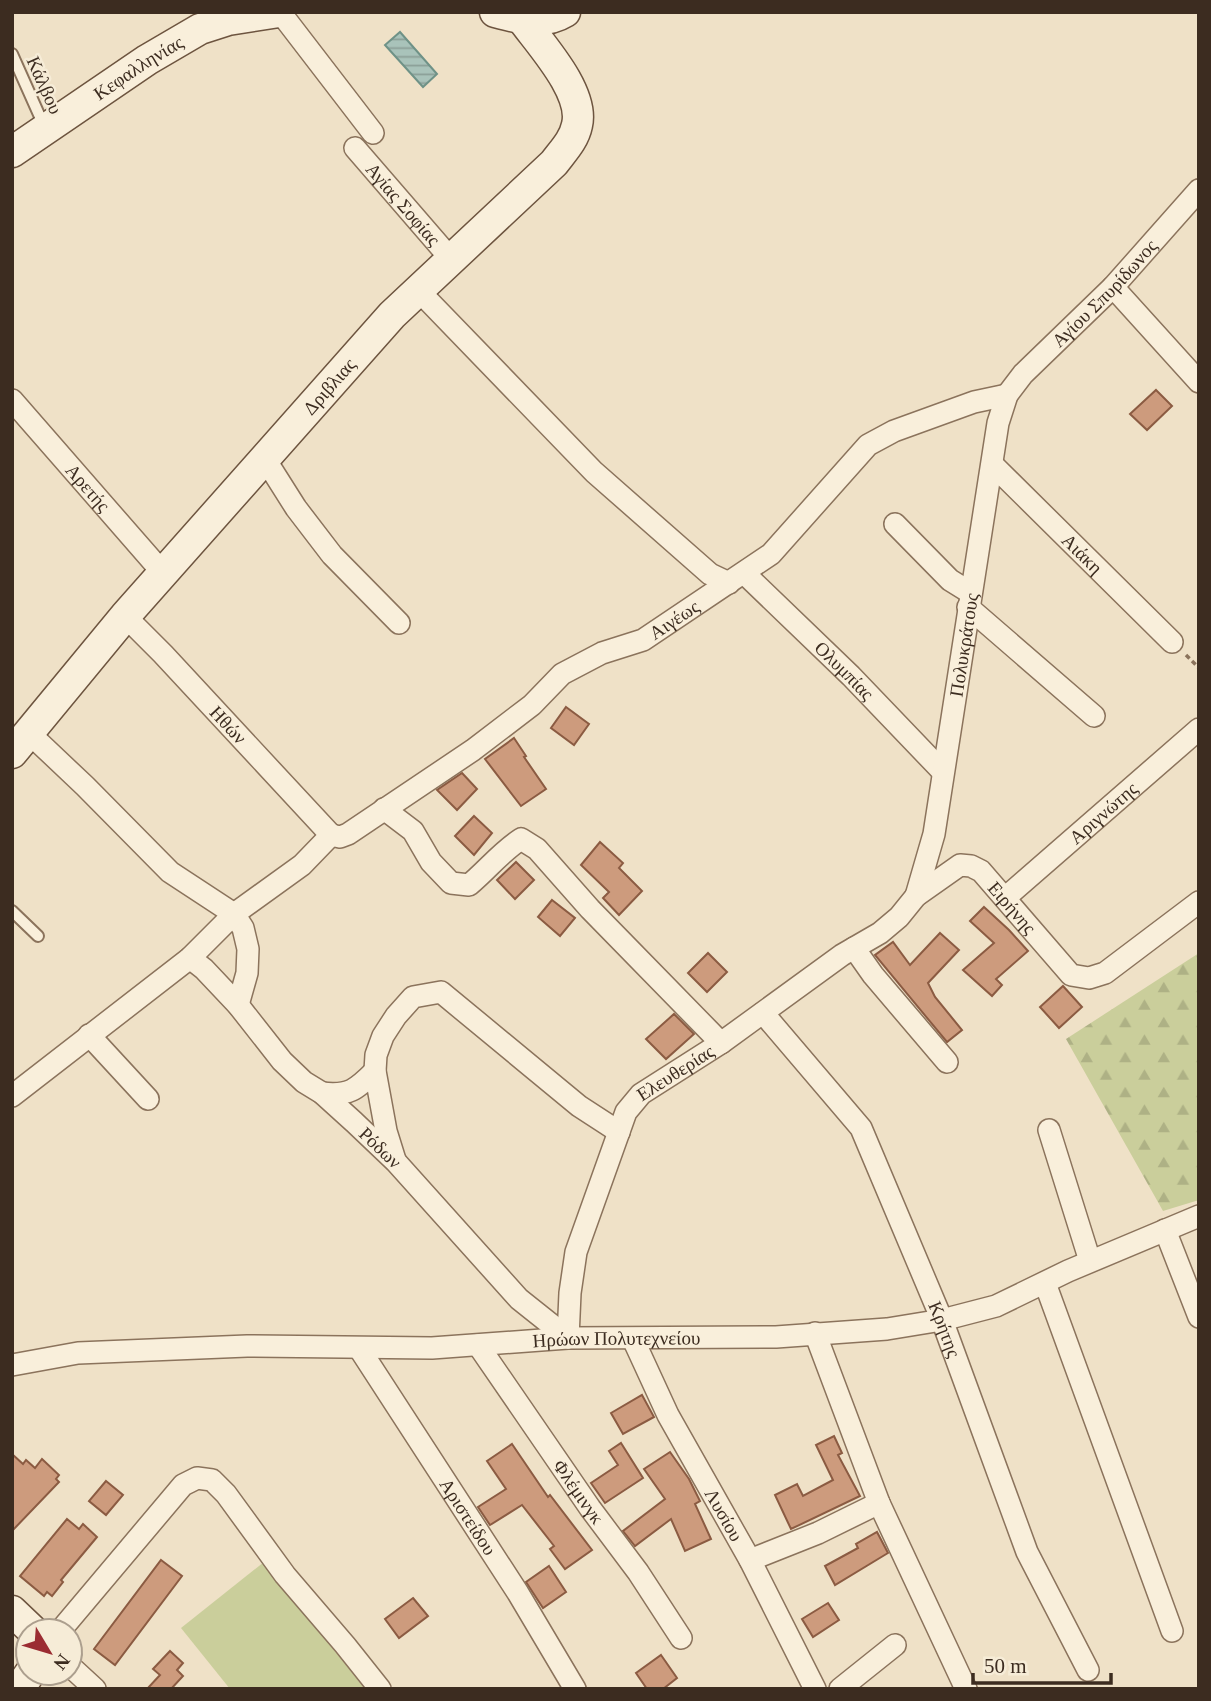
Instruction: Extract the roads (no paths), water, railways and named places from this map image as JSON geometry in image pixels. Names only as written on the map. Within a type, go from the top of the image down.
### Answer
[{"type":"street","name":"Κεφαλληνίας","points":[[12,152],[147,60],[197,21],[228,20],[279,12]]},
{"type":"street","points":[[279,12],[373,133]]},
{"type":"street","points":[[512,14],[546,20],[565,12]]},
{"type":"street","name":"Δριβλιας","points":[[21,743],[125,616],[392,315],[554,163],[569,144],[577,126],[575,97],[512,14]]},
{"type":"street","name":"Αγίας Σοφίας","points":[[355,148],[451,259]]},
{"type":"street","name":"Αγίου Σπυρίδωνος","points":[[1007,395],[1023,374],[1113,287],[1199,190]]},
{"type":"street","points":[[1113,287],[1199,382]]},
{"type":"street","name":"Ολυμπίας","points":[[418,290],[594,472],[710,574],[737,578],[851,676],[943,772]]},
{"type":"street","name":"Πολυκράτους","points":[[916,896],[934,834],[998,423],[1007,395]]},
{"type":"street","name":"Αιγέως","points":[[331,835],[340,837],[348,834],[473,750],[533,705],[562,674],[602,653],[643,640],[737,578],[780,546],[868,444],[894,431],[974,402],[1007,395]]},
{"type":"street","name":"Αρετής","points":[[12,400],[163,573]]},
{"type":"street","points":[[265,459],[296,508],[331,555],[399,624]]},
{"type":"street","name":"Αιάκη","points":[[993,465],[1172,642]]},
{"type":"street","points":[[895,524],[1024,653],[1094,716]]},
{"type":"street","name":"Ηθών","points":[[125,616],[331,835]]},
{"type":"street","name":"Αριγνώτης","points":[[1005,898],[1199,729]]},
{"type":"street","points":[[21,743],[85,786],[170,873],[234,914],[243,928],[248,949],[247,973],[238,1005]]},
{"type":"street","points":[[384,809],[413,831],[431,863],[451,883],[469,885],[504,850],[521,838],[537,849],[590,909],[721,1043]]},
{"type":"street","points":[[12,1096],[190,958],[234,914],[302,865],[331,835]]},
{"type":"street","name":"Ειρήνης","points":[[916,896],[960,865],[971,866],[981,871],[1071,975],[1089,978],[1105,973],[1199,902]]},
{"type":"street","name":"Ελευθερίας","points":[[568,1338],[570,1293],[576,1252],[626,1112],[641,1094],[721,1043],[889,925],[916,896]]},
{"type":"street","points":[[854,948],[873,975],[947,1062]]},
{"type":"street","name":"Ρόδων","points":[[190,958],[238,1005],[282,1060],[304,1082],[321,1093],[396,1162],[519,1299],[568,1338]]},
{"type":"street","points":[[396,1162],[386,1132],[375,1070],[376,1055],[396,1016],[413,997],[441,992],[579,1106],[619,1132]]},
{"type":"street","name":"Κρήτης","points":[[763,1013],[862,1128],[942,1320],[1027,1552],[1088,1670]]},
{"type":"street","points":[[89,1035],[148,1099]]},
{"type":"street","points":[[321,1093],[344,1095],[362,1084],[375,1070]]},
{"type":"street","points":[[1049,1130],[1090,1261]]},
{"type":"street","name":"Ηρώων Πολυτεχνείου","points":[[12,1365],[78,1353],[247,1346],[432,1348],[568,1338],[776,1337],[887,1329],[942,1320],[996,1306],[1090,1261],[1199,1216]]},
{"type":"street","points":[[1165,1230],[1199,1317]]},
{"type":"street","points":[[1045,1283],[1172,1630]]},
{"type":"street","points":[[815,1333],[879,1503],[966,1689]]},
{"type":"street","name":"Λυσίου","points":[[633,1339],[668,1415],[750,1560],[816,1689]]},
{"type":"street","name":"Φλέμινγκ","points":[[478,1345],[590,1508],[638,1572],[681,1638]]},
{"type":"street","name":"Αριστείδου","points":[[359,1348],[518,1593],[575,1689]]},
{"type":"street","points":[[72,1617],[183,1485],[197,1478],[212,1480],[226,1494],[285,1575],[380,1689]]},
{"type":"street","points":[[750,1560],[818,1533],[879,1503]]},
{"type":"street","points":[[840,1689],[895,1645]]},
{"type":"lane","name":"Κάλβου","points":[[12,54],[45,130]]},
{"type":"lane","points":[[12,911],[38,936]]},
{"type":"water","points":[[400,32],[437,74],[423,87],[385,45]]}]
